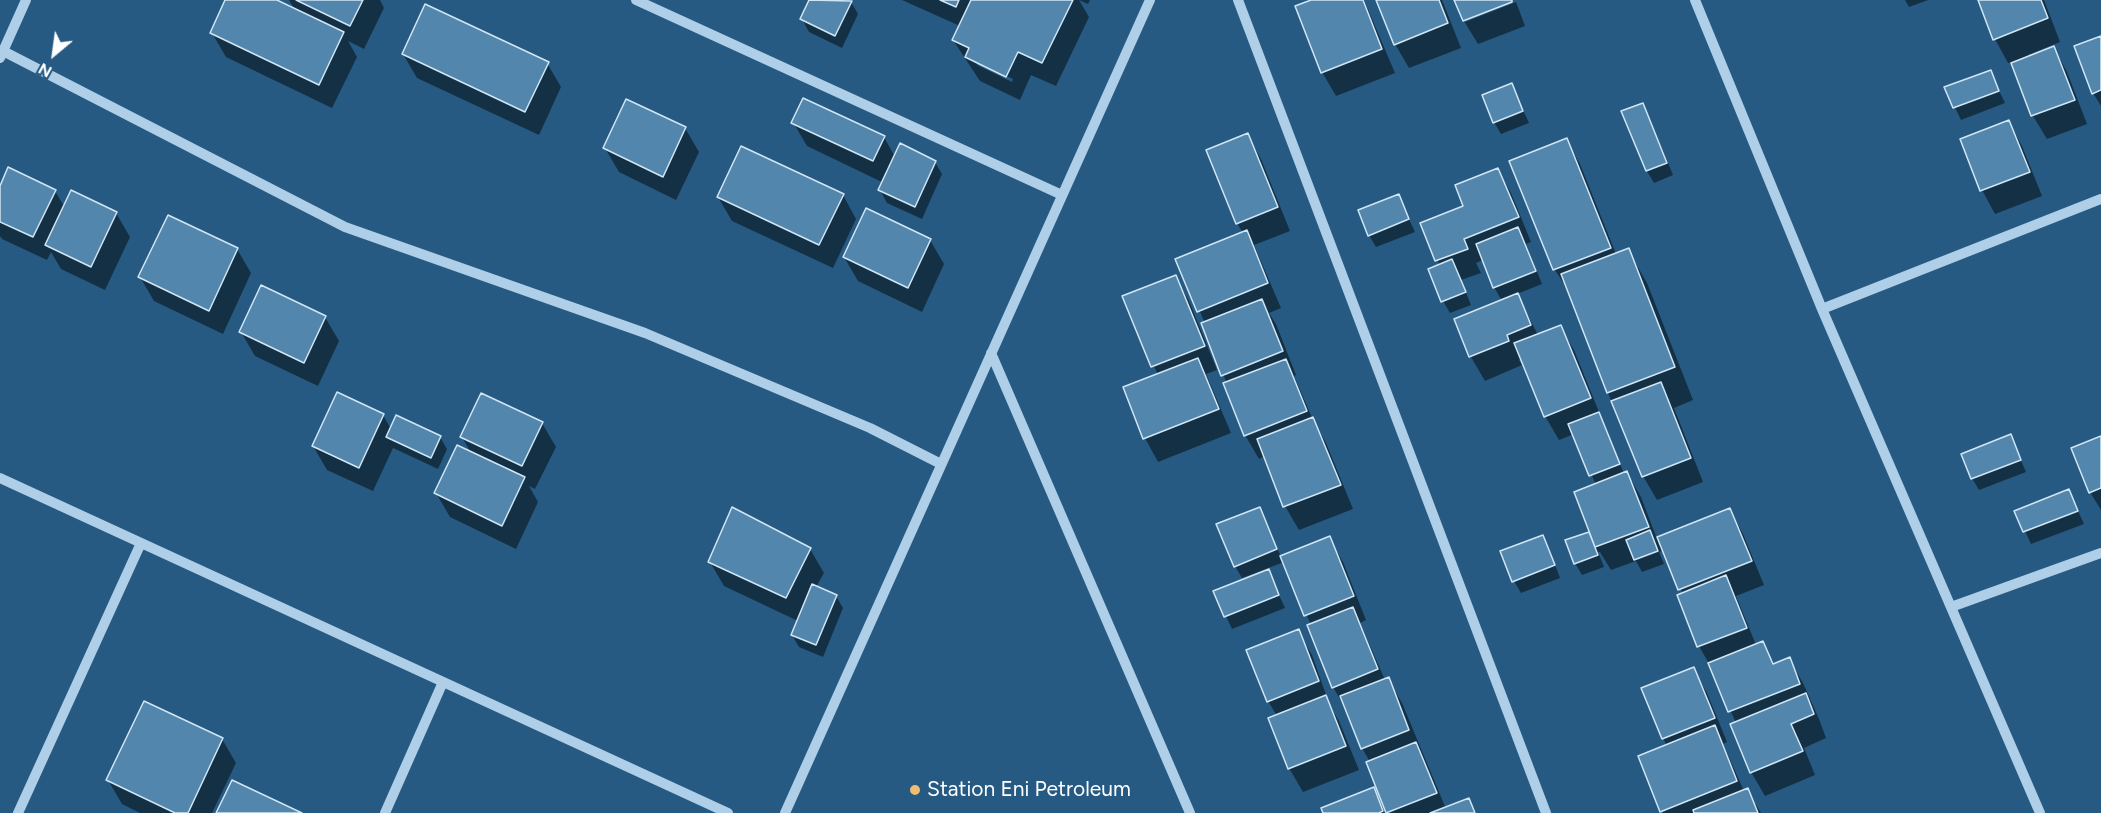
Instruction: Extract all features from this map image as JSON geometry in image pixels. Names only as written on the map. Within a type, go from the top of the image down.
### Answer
[{"type":"street","points":[[26,0],[2,54],[345,227],[645,333],[870,428],[941,464]]},
{"type":"street","points":[[636,0],[1062,195]]},
{"type":"street","points":[[784,813],[1150,0]]},
{"type":"street","points":[[1238,0],[1546,813]]},
{"type":"street","points":[[1695,0],[1822,309],[2040,813]]},
{"type":"street","points":[[1822,309],[2101,199]]},
{"type":"street","points":[[991,352],[1190,813]]},
{"type":"street","points":[[0,478],[728,813]]},
{"type":"street","points":[[18,813],[141,543]]},
{"type":"street","points":[[1951,608],[2101,553]]},
{"type":"street","points":[[385,813],[443,682]]},
{"type":"building","points":[[225,0],[277,0],[344,32],[319,85],[210,33]]},
{"type":"building","points":[[296,0],[363,0],[350,26]]},
{"type":"building","points":[[809,0],[852,1],[835,36],[800,19]]},
{"type":"building","points":[[940,0],[959,0],[956,7]]},
{"type":"building","points":[[971,0],[1073,0],[1042,63],[1018,52],[1006,77],[965,57],[969,48],[952,40]]},
{"type":"building","points":[[1311,0],[1363,0],[1382,49],[1321,73],[1295,6]]},
{"type":"building","points":[[1376,0],[1439,0],[1448,23],[1394,45]]},
{"type":"building","points":[[1454,0],[1512,0],[1512,2],[1463,21]]},
{"type":"building","points":[[1978,0],[2041,0],[2048,18],[1993,40]]},
{"type":"building","points":[[425,4],[549,62],[525,112],[402,54]]},
{"type":"building","points":[[2101,36],[2101,90],[2092,94],[2074,46]]},
{"type":"building","points":[[2054,46],[2075,100],[2031,116],[2011,63]]},
{"type":"building","points":[[1991,70],[1999,91],[1953,108],[1944,87]]},
{"type":"building","points":[[1512,83],[1523,111],[1493,123],[1482,95]]},
{"type":"building","points":[[803,98],[885,136],[873,161],[791,123]]},
{"type":"building","points":[[626,99],[686,127],[663,177],[603,148]]},
{"type":"building","points":[[1643,103],[1667,163],[1646,171],[1621,111]]},
{"type":"building","points":[[2009,120],[2030,172],[1980,191],[1960,139]]},
{"type":"building","points":[[1248,133],[1278,207],[1236,224],[1206,150]]},
{"type":"building","points":[[1567,138],[1611,248],[1553,270],[1509,161]]},
{"type":"building","points":[[900,143],[936,161],[915,207],[878,190]]},
{"type":"building","points":[[741,146],[844,194],[819,245],[717,197]]},
{"type":"building","points":[[8,167],[56,190],[33,237],[0,222],[0,186]]},
{"type":"building","points":[[1498,168],[1519,217],[1464,239],[1468,249],[1435,261],[1420,223],[1463,206],[1455,185]]},
{"type":"building","points":[[71,190],[117,212],[91,267],[45,245]]},
{"type":"building","points":[[1399,194],[1409,219],[1368,236],[1358,210]]},
{"type":"building","points":[[866,208],[931,239],[908,288],[843,257]]},
{"type":"building","points":[[168,215],[238,248],[209,311],[138,277]]},
{"type":"building","points":[[1518,227],[1536,271],[1493,288],[1476,244]]},
{"type":"building","points":[[1247,230],[1268,283],[1197,312],[1175,259]]},
{"type":"building","points":[[1629,248],[1675,367],[1607,393],[1561,274]]},
{"type":"building","points":[[1452,259],[1466,292],[1441,302],[1428,269]]},
{"type":"building","points":[[1176,275],[1205,346],[1151,367],[1122,296]]},
{"type":"building","points":[[261,285],[326,316],[304,363],[239,332]]},
{"type":"building","points":[[1518,293],[1531,325],[1507,335],[1509,341],[1469,357],[1454,319]]},
{"type":"building","points":[[1262,299],[1283,351],[1221,376],[1201,323]]},
{"type":"building","points":[[1561,325],[1591,398],[1544,417],[1514,343]]},
{"type":"building","points":[[1198,358],[1219,409],[1143,439],[1123,387]]},
{"type":"building","points":[[1286,359],[1307,411],[1244,436],[1223,383]]},
{"type":"building","points":[[1661,382],[1691,458],[1642,477],[1611,401]]},
{"type":"building","points":[[337,392],[384,414],[359,468],[312,446]]},
{"type":"building","points":[[481,393],[543,422],[522,466],[460,437]]},
{"type":"building","points":[[1599,412],[1620,464],[1589,476],[1568,424]]},
{"type":"building","points":[[396,415],[441,436],[431,458],[386,437]]},
{"type":"building","points":[[1313,417],[1341,485],[1283,507],[1257,439]]},
{"type":"building","points":[[2011,434],[2021,460],[1971,479],[1961,454]]},
{"type":"building","points":[[2101,436],[2101,488],[2089,493],[2071,448]]},
{"type":"building","points":[[457,445],[525,477],[502,526],[434,493]]},
{"type":"building","points":[[1627,471],[1649,527],[1595,547],[1574,492]]},
{"type":"building","points":[[2069,489],[2078,511],[2023,532],[2014,511]]},
{"type":"building","points":[[732,507],[811,548],[786,598],[708,562]]},
{"type":"building","points":[[1260,507],[1277,549],[1234,567],[1216,524]]},
{"type":"building","points":[[1730,508],[1752,561],[1678,590],[1657,537]]},
{"type":"building","points":[[1650,530],[1658,551],[1634,560],[1626,540]]},
{"type":"building","points":[[1589,532],[1598,555],[1574,564],[1565,540]]},
{"type":"building","points":[[1543,535],[1555,565],[1512,582],[1500,551]]},
{"type":"building","points":[[1330,536],[1354,596],[1304,616],[1280,556]]},
{"type":"building","points":[[1269,569],[1279,595],[1224,617],[1213,591]]},
{"type":"building","points":[[1726,575],[1747,628],[1697,647],[1677,595]]},
{"type":"building","points":[[812,584],[837,595],[816,645],[791,635]]},
{"type":"building","points":[[1353,607],[1378,669],[1332,688],[1307,625]]},
{"type":"building","points":[[1299,629],[1319,681],[1267,702],[1246,650]]},
{"type":"building","points":[[1763,641],[1773,664],[1790,657],[1800,684],[1728,712],[1708,663]]},
{"type":"building","points":[[1694,667],[1715,718],[1662,739],[1641,688]]},
{"type":"building","points":[[1389,677],[1409,730],[1361,749],[1340,696]]},
{"type":"building","points":[[1806,693],[1814,714],[1791,724],[1803,751],[1750,773],[1730,724]]},
{"type":"building","points":[[1326,695],[1346,746],[1288,769],[1268,718]]},
{"type":"building","points":[[144,701],[223,738],[188,813],[175,813],[106,780]]},
{"type":"building","points":[[1715,725],[1737,781],[1660,812],[1638,756]]},
{"type":"building","points":[[1416,742],[1437,793],[1386,813],[1366,762]]},
{"type":"building","points":[[232,780],[302,813],[216,813]]},
{"type":"building","points":[[1374,787],[1383,811],[1379,813],[1323,813],[1321,808]]},
{"type":"building","points":[[1748,788],[1758,813],[1694,813],[1693,810]]},
{"type":"building","points":[[1469,798],[1475,813],[1430,813]]},
{"type":"place","name":"Station Eni Petroleum","points":[[915,790]]}]
